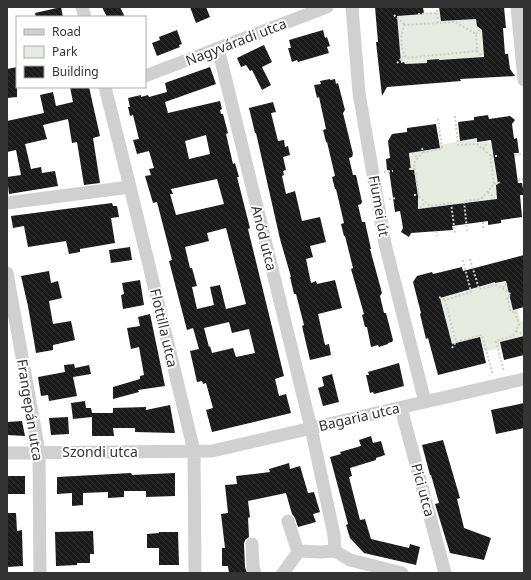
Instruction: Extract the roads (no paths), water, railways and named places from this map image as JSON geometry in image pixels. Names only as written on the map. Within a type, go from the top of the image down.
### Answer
[{"type":"street","name":"Nagyváradi utca","points":[[146,76],[327,7]]},
{"type":"street","name":"Fiumei út","points":[[352,7],[359,93],[385,244],[425,402]]},
{"type":"street","points":[[517,7],[524,80]]},
{"type":"street","name":"Anód utca","points":[[218,48],[310,428],[334,535],[335,551]]},
{"type":"street","name":"Flottilla utca","points":[[109,88],[130,187],[194,452],[195,573]]},
{"type":"street","points":[[7,204],[130,187]]},
{"type":"street","name":"Frangepán utca","points":[[7,273],[11,323],[38,452],[40,573]]},
{"type":"street","name":"Bagaria utca","points":[[194,452],[212,451],[524,379]]},
{"type":"street","name":"Pici utca","points":[[401,408],[445,573]]},
{"type":"street","name":"Szondi utca","points":[[7,453],[194,452]]},
{"type":"street","points":[[288,521],[299,551]]},
{"type":"street","points":[[252,544],[253,567],[255,573]]},
{"type":"street","points":[[299,551],[335,551],[350,560],[402,573]]},
{"type":"street","points":[[283,573],[299,551]]}]
